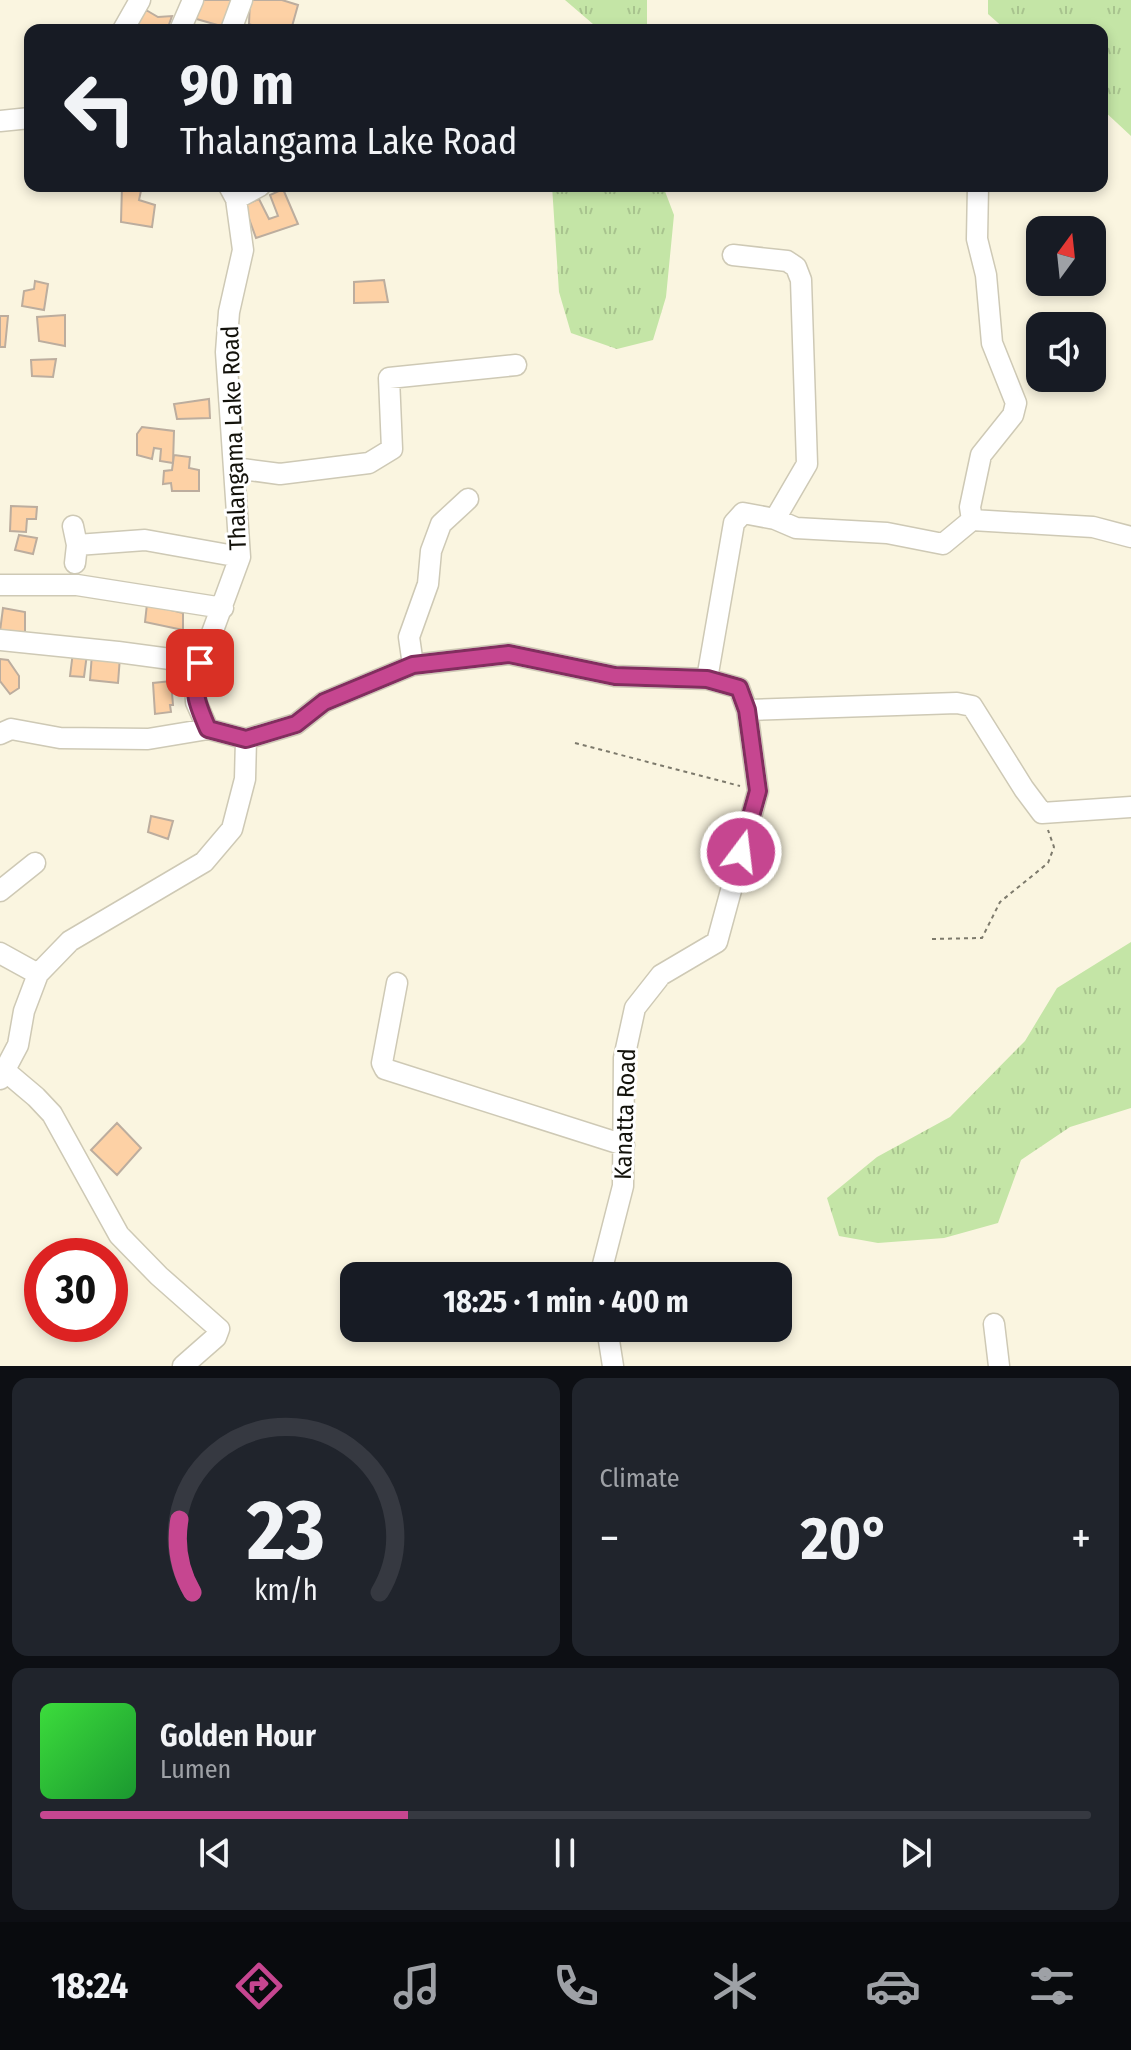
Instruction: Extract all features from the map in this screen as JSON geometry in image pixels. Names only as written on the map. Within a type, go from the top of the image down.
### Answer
[{"type":"street","points":[[126,24],[140,0]]},
{"type":"street","points":[[183,24],[193,0]]},
{"type":"street","points":[[233,24],[242,0]]},
{"type":"street","points":[[0,121],[24,119]]},
{"type":"street","name":"Thalangama Lake Road","points":[[208,729],[196,702],[195,679],[240,557],[226,352],[229,312],[243,250],[232,192]]},
{"type":"street","points":[[972,520],[970,507],[981,455],[1013,415],[1016,403],[992,343],[986,275],[977,239],[978,192]]},
{"type":"street","points":[[733,255],[787,261],[796,267],[801,280],[807,464],[775,519]]},
{"type":"street","points":[[235,468],[280,474],[369,463],[392,449],[389,378],[516,365]]},
{"type":"street","points":[[413,665],[409,637],[428,584],[431,551],[441,524],[468,499]]},
{"type":"street","points":[[707,679],[734,523],[743,513],[775,519],[796,528],[887,533],[943,544],[972,520],[1093,527],[1131,537]]},
{"type":"street","points":[[75,545],[145,540],[240,557]]},
{"type":"street","points":[[0,585],[77,585],[223,608]]},
{"type":"street","points":[[0,640],[200,663]]},
{"type":"street","points":[[0,734],[11,729],[60,738],[148,739],[208,729],[246,739],[296,724],[324,702],[413,665],[509,654],[615,676],[707,679],[739,688],[747,710],[957,703],[972,706],[1042,813],[1131,807]]},
{"type":"street","name":"Kanatta Road","points":[[604,1262],[623,1186],[624,1058],[635,1008],[661,975],[717,942],[758,791],[747,710]]},
{"type":"street","points":[[183,1366],[216,1337],[219,1329],[159,1276],[119,1235],[52,1114],[36,1097],[2,1075],[18,1045],[24,1011],[38,974],[70,941],[204,862],[232,829],[245,779],[246,739]]},
{"type":"street","points":[[0,891],[35,863]]},
{"type":"street","points":[[0,953],[38,974]]},
{"type":"street","points":[[397,983],[382,1063],[385,1069],[624,1145]]},
{"type":"street","points":[[994,1324],[999,1366]]},
{"type":"street","points":[[609,1342],[613,1366]]},
{"type":"path","points":[[575,743],[758,791]]},
{"type":"path","points":[[932,939],[982,938],[1000,902],[1048,863],[1054,847],[1042,813]]},
{"type":"green space","points":[[565,0],[647,0],[647,24],[593,24]]},
{"type":"green space","points":[[988,0],[1131,0],[1131,136],[1108,115],[1108,24],[999,24],[988,14]]},
{"type":"green space","points":[[552,192],[665,192],[674,215],[666,297],[653,340],[617,349],[571,333],[559,292]]},
{"type":"green space","points":[[1131,942],[1131,1108],[1070,1127],[1021,1160],[998,1223],[944,1238],[878,1243],[839,1236],[827,1198],[877,1157],[950,1117],[1025,1041],[1057,988]]},
{"type":"building","points":[[198,0],[236,0],[229,24],[214,24],[193,18]]},
{"type":"building","points":[[250,0],[282,0],[298,5],[293,24],[249,24]]},
{"type":"building","points":[[146,10],[158,17],[172,16],[169,24],[137,24]]},
{"type":"building","points":[[122,192],[141,192],[139,200],[155,205],[152,227],[121,222]]},
{"type":"building","points":[[284,192],[298,224],[256,238],[244,205],[259,199],[269,219],[278,216],[270,195]]},
{"type":"building","points":[[384,280],[388,302],[354,303],[354,282]]},
{"type":"building","points":[[35,281],[48,284],[44,310],[22,306],[24,291],[34,289]]},
{"type":"building","points":[[65,315],[65,346],[39,341],[37,317]]},
{"type":"building","points":[[0,316],[8,316],[5,347],[0,347]]},
{"type":"building","points":[[56,359],[53,377],[32,376],[31,360]]},
{"type":"building","points":[[209,399],[210,418],[177,419],[174,404]]},
{"type":"building","points":[[142,427],[174,431],[173,463],[160,461],[161,449],[154,448],[152,459],[137,455],[137,434]]},
{"type":"building","points":[[174,455],[190,457],[189,468],[199,470],[199,491],[172,491],[171,483],[163,484],[164,471],[172,470]]},
{"type":"building","points":[[11,506],[37,507],[36,519],[27,519],[26,532],[10,531]]},
{"type":"building","points":[[19,535],[37,538],[33,554],[15,550]]},
{"type":"building","points":[[147,604],[183,613],[183,630],[145,622]]},
{"type":"building","points":[[3,608],[25,612],[25,634],[0,631]]},
{"type":"building","points":[[73,652],[87,654],[84,677],[70,676]]},
{"type":"building","points":[[92,654],[120,657],[118,683],[90,680]]},
{"type":"building","points":[[0,659],[8,660],[19,676],[19,688],[10,694],[0,681]]},
{"type":"building","points":[[171,681],[171,712],[155,714],[153,683]]},
{"type":"building","points":[[151,816],[173,821],[168,839],[148,832]]},
{"type":"building","points":[[117,1123],[141,1148],[117,1175],[91,1150]]},
{"type":"route","points":[[200,663],[195,679],[196,702],[208,729],[246,739],[296,724],[324,702],[413,665],[509,654],[615,676],[707,679],[739,688],[747,710],[758,791],[741,852]]}]
